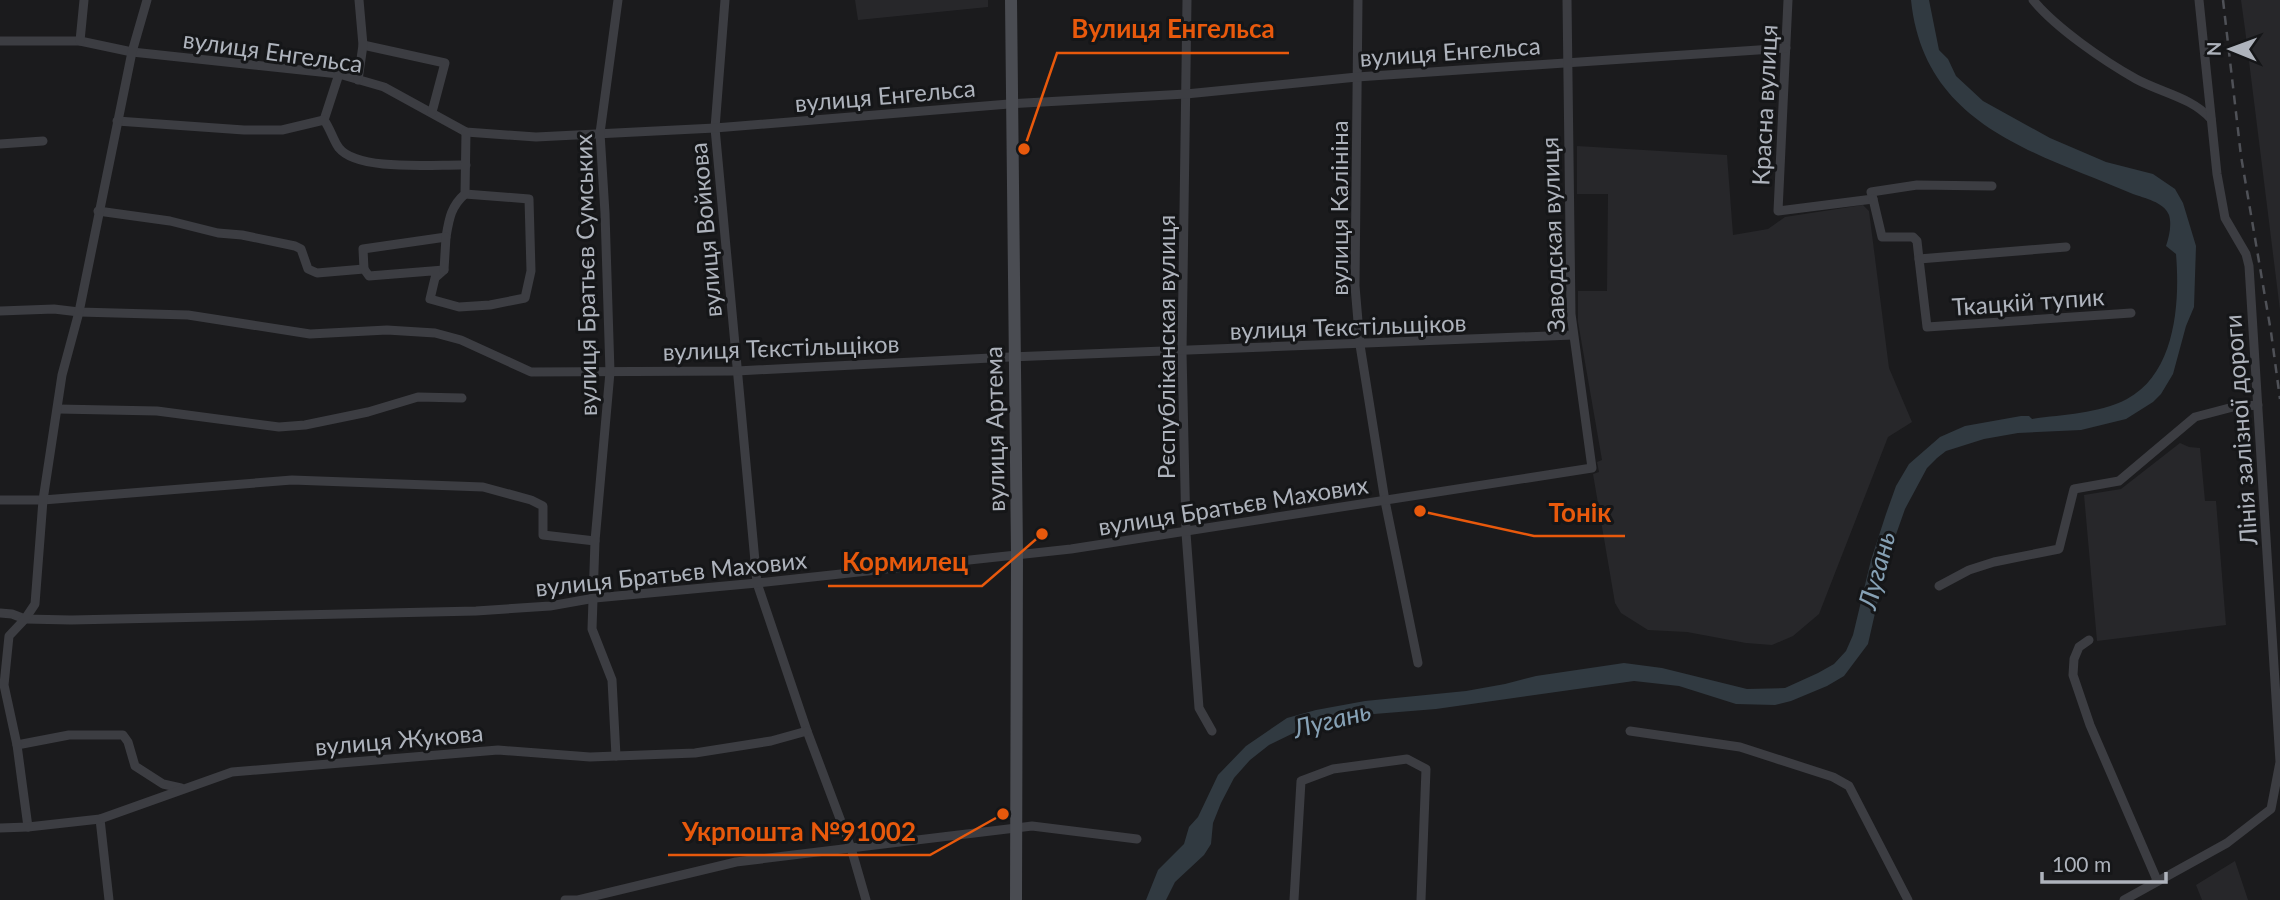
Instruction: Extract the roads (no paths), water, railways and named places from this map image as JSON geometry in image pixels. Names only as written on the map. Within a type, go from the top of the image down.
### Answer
[{"type":"street","points":[[80,41],[84,0]]},
{"type":"street","points":[[28,827],[4,685],[9,636],[25,620],[34,604],[43,500],[62,375],[79,312],[132,52],[147,0]]},
{"type":"street","points":[[358,80],[363,45],[359,0]]},
{"type":"street","name":"вулиця Братьєв Сумських","points":[[616,756],[612,680],[592,629],[596,541],[610,372],[600,133],[618,0]]},
{"type":"street","name":"вулиця Войкова","points":[[725,0],[715,128],[757,583],[807,731],[852,848],[866,900]]},
{"type":"street","name":"вулиця Артема","points":[[1011,0],[1017,554],[1016,900]]},
{"type":"street","name":"Рєспубліканская вулиця","points":[[1186,0],[1182,352],[1186,533],[1199,708],[1212,731]]},
{"type":"street","name":"вулиця Калініна","points":[[1359,0],[1355,286],[1360,345],[1385,501],[1418,663]]},
{"type":"street","name":"Заводская вулиця","points":[[1567,0],[1573,335],[1592,468]]},
{"type":"street","name":"Красна вулиця","points":[[1788,0],[1777,211],[1873,199]]},
{"type":"street","points":[[2032,0],[2097,54],[2137,79],[2200,107],[2211,119]]},
{"type":"street","name":"Лінія залізної дороги","points":[[2124,900],[2227,843],[2271,809],[2280,762],[2249,265],[2246,254],[2225,218],[2217,174],[2199,0]]},
{"type":"street","name":"вулиця Енгельса","points":[[0,41],[80,41],[132,52],[339,74],[384,87],[466,132],[536,137],[715,128],[1014,104],[1186,94],[1357,77],[1567,61],[1786,48]]},
{"type":"street","points":[[363,45],[445,63],[432,112]]},
{"type":"street","points":[[339,74],[324,120],[340,149],[370,164],[466,165]]},
{"type":"street","points":[[117,121],[282,130],[324,120]]},
{"type":"street","points":[[466,132],[466,194]]},
{"type":"street","points":[[0,144],[43,141]]},
{"type":"street","points":[[1992,186],[1917,185],[1871,192],[1882,237],[1913,237],[1917,241],[1919,260],[2066,247]]},
{"type":"street","points":[[466,194],[529,199],[531,271],[525,298],[490,305],[459,307],[430,299],[435,278],[444,270],[450,212],[466,194]]},
{"type":"street","points":[[98,211],[170,221],[218,233],[242,234],[295,246],[302,249],[308,269],[317,273],[364,270]]},
{"type":"street","points":[[444,270],[369,276],[364,270],[363,249],[446,237]]},
{"type":"street","name":"Ткацкій тупик","points":[[1919,260],[1927,327],[2131,313]]},
{"type":"street","name":"вулиця Тєкстільщіков","points":[[0,311],[54,309],[188,315],[310,334],[387,330],[435,333],[461,340],[531,372],[737,371],[1573,335]]},
{"type":"street","points":[[58,409],[157,411],[279,428],[368,412],[418,397],[462,398]]},
{"type":"street","points":[[1939,586],[1969,570],[1994,562],[2059,549],[2074,489],[2119,481],[2195,417],[2233,407],[2258,405]]},
{"type":"street","name":"вулиця Братьєв Махових","points":[[0,612],[25,620],[99,620],[476,611],[550,606],[595,598],[757,583],[1186,533],[1592,468]]},
{"type":"street","points":[[0,499],[43,500],[292,480],[483,487],[544,506],[543,535],[596,541]]},
{"type":"street","points":[[2089,640],[2079,648],[2074,659],[2073,675],[2090,724],[2157,880]]},
{"type":"street","name":"вулиця Жукова","points":[[0,828],[100,819],[232,772],[498,750],[590,757],[695,753],[771,741],[807,731]]},
{"type":"street","points":[[1630,731],[1740,747],[1833,777],[1849,786],[1908,900]]},
{"type":"street","points":[[16,745],[69,735],[123,735],[128,742],[135,766],[163,784],[183,789]]},
{"type":"street","points":[[1294,900],[1301,781],[1333,769],[1407,759],[1426,769],[1421,900]]},
{"type":"street","points":[[100,819],[109,900]]},
{"type":"street","points":[[565,900],[578,900],[736,862],[1032,826],[1137,839]]},
{"type":"water","name":"Лугань","points":[[1911,0],[1929,0],[1939,50],[1948,59],[1956,76],[1983,101],[2050,138],[2106,162],[2153,174],[2175,189],[2183,203],[2196,246],[2194,307],[2173,374],[2161,394],[2126,419],[2081,430],[2018,433],[1984,439],[1946,451],[1937,458],[1927,468],[1905,509],[1887,560],[1868,644],[1844,676],[1827,686],[1775,705],[1736,704],[1679,686],[1634,681],[1436,709],[1374,714],[1308,726],[1269,745],[1250,760],[1234,778],[1221,803],[1213,823],[1211,844],[1204,855],[1175,882],[1166,900],[1146,900],[1158,870],[1184,844],[1189,827],[1198,817],[1218,775],[1246,746],[1287,718],[1365,701],[1466,691],[1536,676],[1624,663],[1662,668],[1747,689],[1785,688],[1818,673],[1834,664],[1846,651],[1853,635],[1871,560],[1886,514],[1896,486],[1909,464],[1940,437],[1965,426],[2021,416],[2029,416],[2032,419],[2093,411],[2127,399],[2143,387],[2156,372],[2171,335],[2177,293],[2176,254],[2166,246],[2169,215],[2153,201],[2023,147],[1990,128],[1961,106],[1937,78],[1920,43]]},
{"type":"railway","points":[[2223,0],[2241,156],[2280,399]]},
{"type":"place","name":"Вулиця Енгельса","points":[[1024,149]]},
{"type":"place","name":"Тонік","points":[[1420,511]]},
{"type":"place","name":"Кормилец","points":[[1042,534]]},
{"type":"place","name":"Укрпошта №91002","points":[[1003,814]]}]
